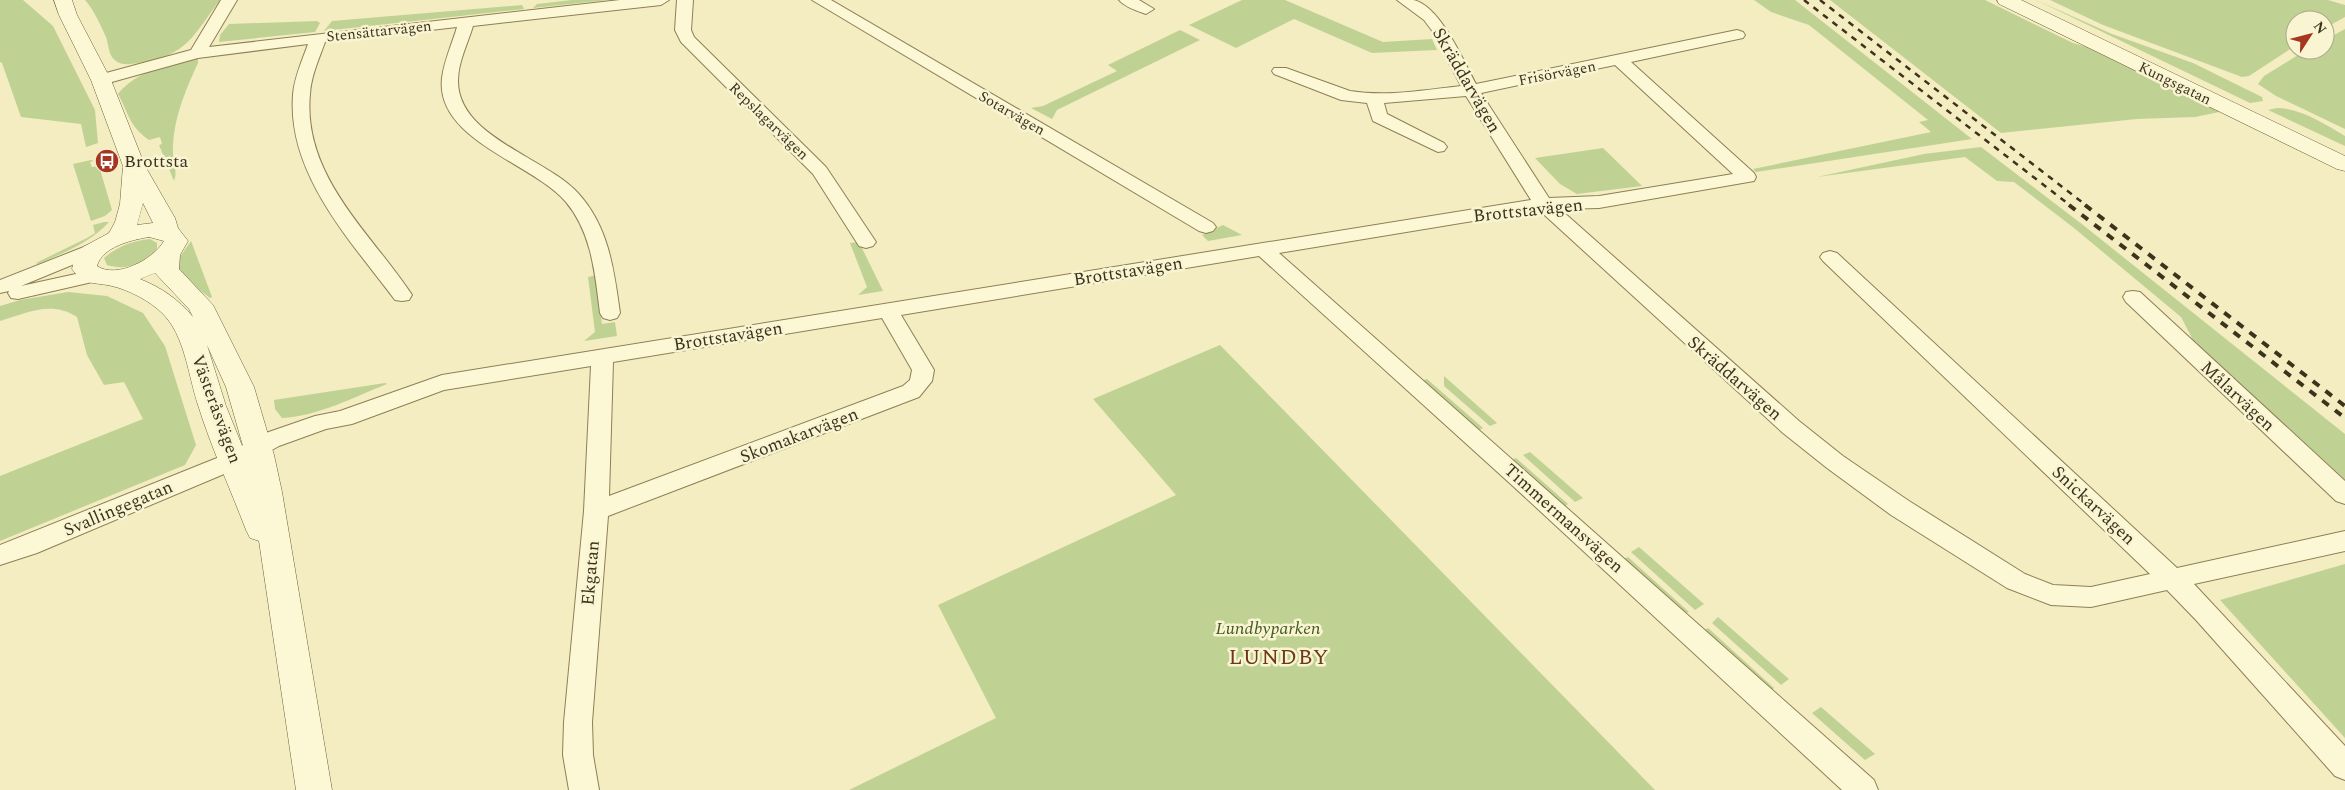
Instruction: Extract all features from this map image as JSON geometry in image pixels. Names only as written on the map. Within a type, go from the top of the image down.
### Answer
[{"type":"street","name":"Västeråsvägen","points":[[45,0],[66,8],[102,80],[134,166],[163,218],[167,243],[166,270],[200,305],[240,387],[250,454],[280,578],[314,790]]},
{"type":"street","points":[[197,53],[221,10],[230,0]]},
{"type":"street","name":"Stensättarvägen","points":[[102,80],[197,53],[661,0]]},
{"type":"street","name":"Repslagarvägen","points":[[685,0],[683,30],[686,40],[820,171],[866,242]]},
{"type":"street","name":"Sotarvägen","points":[[820,0],[1206,227]]},
{"type":"street","points":[[1127,0],[1146,9]]},
{"type":"street","name":"Kungsgatan","points":[[2006,0],[2345,164]]},
{"type":"street","name":"Kungsgatan","points":[[2022,0],[2345,150]]},
{"type":"street","name":"Skräddarvägen","points":[[1415,1],[1440,31],[1471,90],[1543,204],[1799,433],[1900,508],[2016,581],[2051,595],[2091,597],[2172,579]]},
{"type":"street","points":[[467,21],[450,80],[451,96],[457,110],[465,122],[479,133],[538,170],[571,196],[600,249],[610,313]]},
{"type":"street","name":"Frisörvägen","points":[[1280,71],[1334,93],[1374,99],[1471,90],[1737,35]]},
{"type":"street","points":[[318,38],[301,95],[304,137],[311,162],[321,183],[336,206],[402,295]]},
{"type":"street","name":"Brottstavägen","points":[[250,454],[304,444],[326,432],[344,418],[416,390],[442,383],[1543,204],[1598,202],[1747,177],[1619,60]]},
{"type":"street","points":[[1374,99],[1378,117],[1438,147]]},
{"type":"street","name":"Västeråsvägen","points":[[134,166],[130,216],[126,228],[88,258],[84,265],[86,272],[149,292],[171,307],[188,328],[212,406],[250,454]]},
{"type":"street","points":[[0,287],[108,242],[143,230],[167,243],[139,272],[103,276],[0,298]]},
{"type":"street","name":"Timmermansvägen","points":[[1263,249],[1863,790]]},
{"type":"street","name":"Snickarvägen","points":[[1830,257],[2206,612],[2345,768]]},
{"type":"street","name":"Målarvägen","points":[[2133,297],[2345,494]]},
{"type":"street","name":"Skomakarvägen","points":[[596,511],[907,394],[917,388],[923,379],[923,370],[888,310]]},
{"type":"street","name":"Ekgatan","points":[[584,790],[578,755],[578,722],[596,511],[602,356]]},
{"type":"street","name":"Svallingegatan","points":[[2,561],[28,546],[250,454]]},
{"type":"street","points":[[2172,579],[2345,541]]},
{"type":"green space","points":[[0,0],[23,0],[53,26],[95,110],[98,143],[86,147],[81,124],[21,117],[2,63],[0,62]]},
{"type":"green space","points":[[85,0],[220,0],[188,42],[179,49],[155,60],[121,64],[111,56],[106,37]]},
{"type":"green space","points":[[572,0],[608,0],[533,8],[537,4]]},
{"type":"green space","points":[[1242,0],[1285,0],[1383,42],[1432,39],[1437,50],[1372,53],[1294,19],[1236,48],[1189,25]]},
{"type":"green space","points":[[1754,0],[1795,0],[1972,139],[1756,172],[1753,169],[1931,132],[1919,122],[1928,120],[1809,25],[1771,12]]},
{"type":"green space","points":[[1830,0],[1985,0],[2073,43],[2105,52],[2224,111],[2195,117],[2137,119],[2001,133]]},
{"type":"green space","points":[[2036,0],[2112,34],[2193,63],[2262,97],[2263,101],[2250,103]]},
{"type":"green space","points":[[2050,0],[2328,0],[2345,5],[2345,17],[2335,22],[2335,10],[2285,10],[2285,53],[2249,76],[2242,77],[2103,25]]},
{"type":"green space","points":[[522,5],[524,9],[324,31],[332,21]]},
{"type":"green space","points":[[317,21],[320,23],[315,32],[219,42],[220,35],[229,24]]},
{"type":"green space","points":[[2345,29],[2345,129],[2276,96],[2258,84],[2264,76],[2290,60],[2335,60],[2335,34]]},
{"type":"green space","points":[[1180,30],[1200,40],[1057,110],[1052,119],[1031,108],[1043,106],[1117,71],[1108,65]]},
{"type":"green space","points":[[194,57],[198,58],[198,63],[184,96],[173,142],[176,174],[174,181],[159,145],[162,144],[160,137],[149,140],[137,130],[118,94],[125,86],[143,74]]},
{"type":"green space","points":[[2277,108],[2295,111],[2329,127],[2345,136],[2345,146],[2268,110]]},
{"type":"green space","points":[[1981,147],[2083,225],[2345,434],[2345,486],[2194,342],[2181,317],[2074,228],[2014,182],[1997,181],[1965,157],[1817,177],[1924,154]]},
{"type":"green space","points":[[1603,148],[1642,186],[1577,194],[1560,184],[1535,158]]},
{"type":"green space","points":[[94,161],[90,162],[92,167],[99,166],[112,210],[105,216],[91,221],[73,164]]},
{"type":"green space","points":[[109,222],[85,242],[57,256],[38,264],[36,263],[87,238],[95,233],[93,225]]},
{"type":"green space","points":[[1223,225],[1242,235],[1208,241],[1202,235]]},
{"type":"green space","points":[[150,239],[157,243],[157,249],[147,259],[128,267],[107,265],[104,258],[115,250],[137,241]]},
{"type":"green space","points":[[191,241],[212,297],[210,298],[181,276],[176,268],[177,261]]},
{"type":"green space","points":[[859,242],[883,291],[858,295],[867,287],[850,243]]},
{"type":"green space","points":[[596,275],[602,324],[615,322],[617,336],[584,341],[595,332],[588,277]]},
{"type":"green space","points":[[68,292],[107,296],[143,313],[165,346],[196,445],[185,465],[0,541],[0,476],[143,419],[124,382],[104,385],[87,355],[77,317],[58,309],[49,309],[29,312],[0,321],[0,306],[20,300]]},
{"type":"green space","name":"Lundbyparken","points":[[1220,345],[1655,790],[849,790],[996,718],[938,605],[1176,495],[1093,399]]},
{"type":"green space","points":[[1444,376],[1497,423],[1490,426],[1444,386]]},
{"type":"green space","points":[[1427,379],[1483,428],[1479,430],[1423,380]]},
{"type":"green space","points":[[387,384],[309,414],[282,418],[275,409],[274,400]]},
{"type":"green space","points":[[1530,452],[1583,498],[1575,502],[1523,455]]},
{"type":"green space","points":[[1516,458],[1568,504],[1564,507],[1512,460]]},
{"type":"green space","points":[[1639,547],[1704,604],[1695,610],[1631,552]]},
{"type":"green space","points":[[1628,557],[1689,612],[1684,614],[1623,559]]},
{"type":"green space","points":[[2345,564],[2345,738],[2220,600]]},
{"type":"green space","points":[[1718,617],[1789,679],[1781,685],[1712,623]]},
{"type":"green space","points":[[1708,628],[1774,688],[1770,692],[1703,631]]},
{"type":"green space","points":[[1821,707],[1875,754],[1865,760],[1812,713]]},
{"type":"railway","points":[[1804,0],[2071,206]]},
{"type":"railway","points":[[1820,0],[2087,206]]},
{"type":"railway","points":[[2069,205],[2345,418]]},
{"type":"railway","points":[[2085,205],[2345,406]]},
{"type":"place","name":"Brottsta","points":[[107,161]]},
{"type":"district","name":"LUNDBY","points":[[1279,656]]}]
